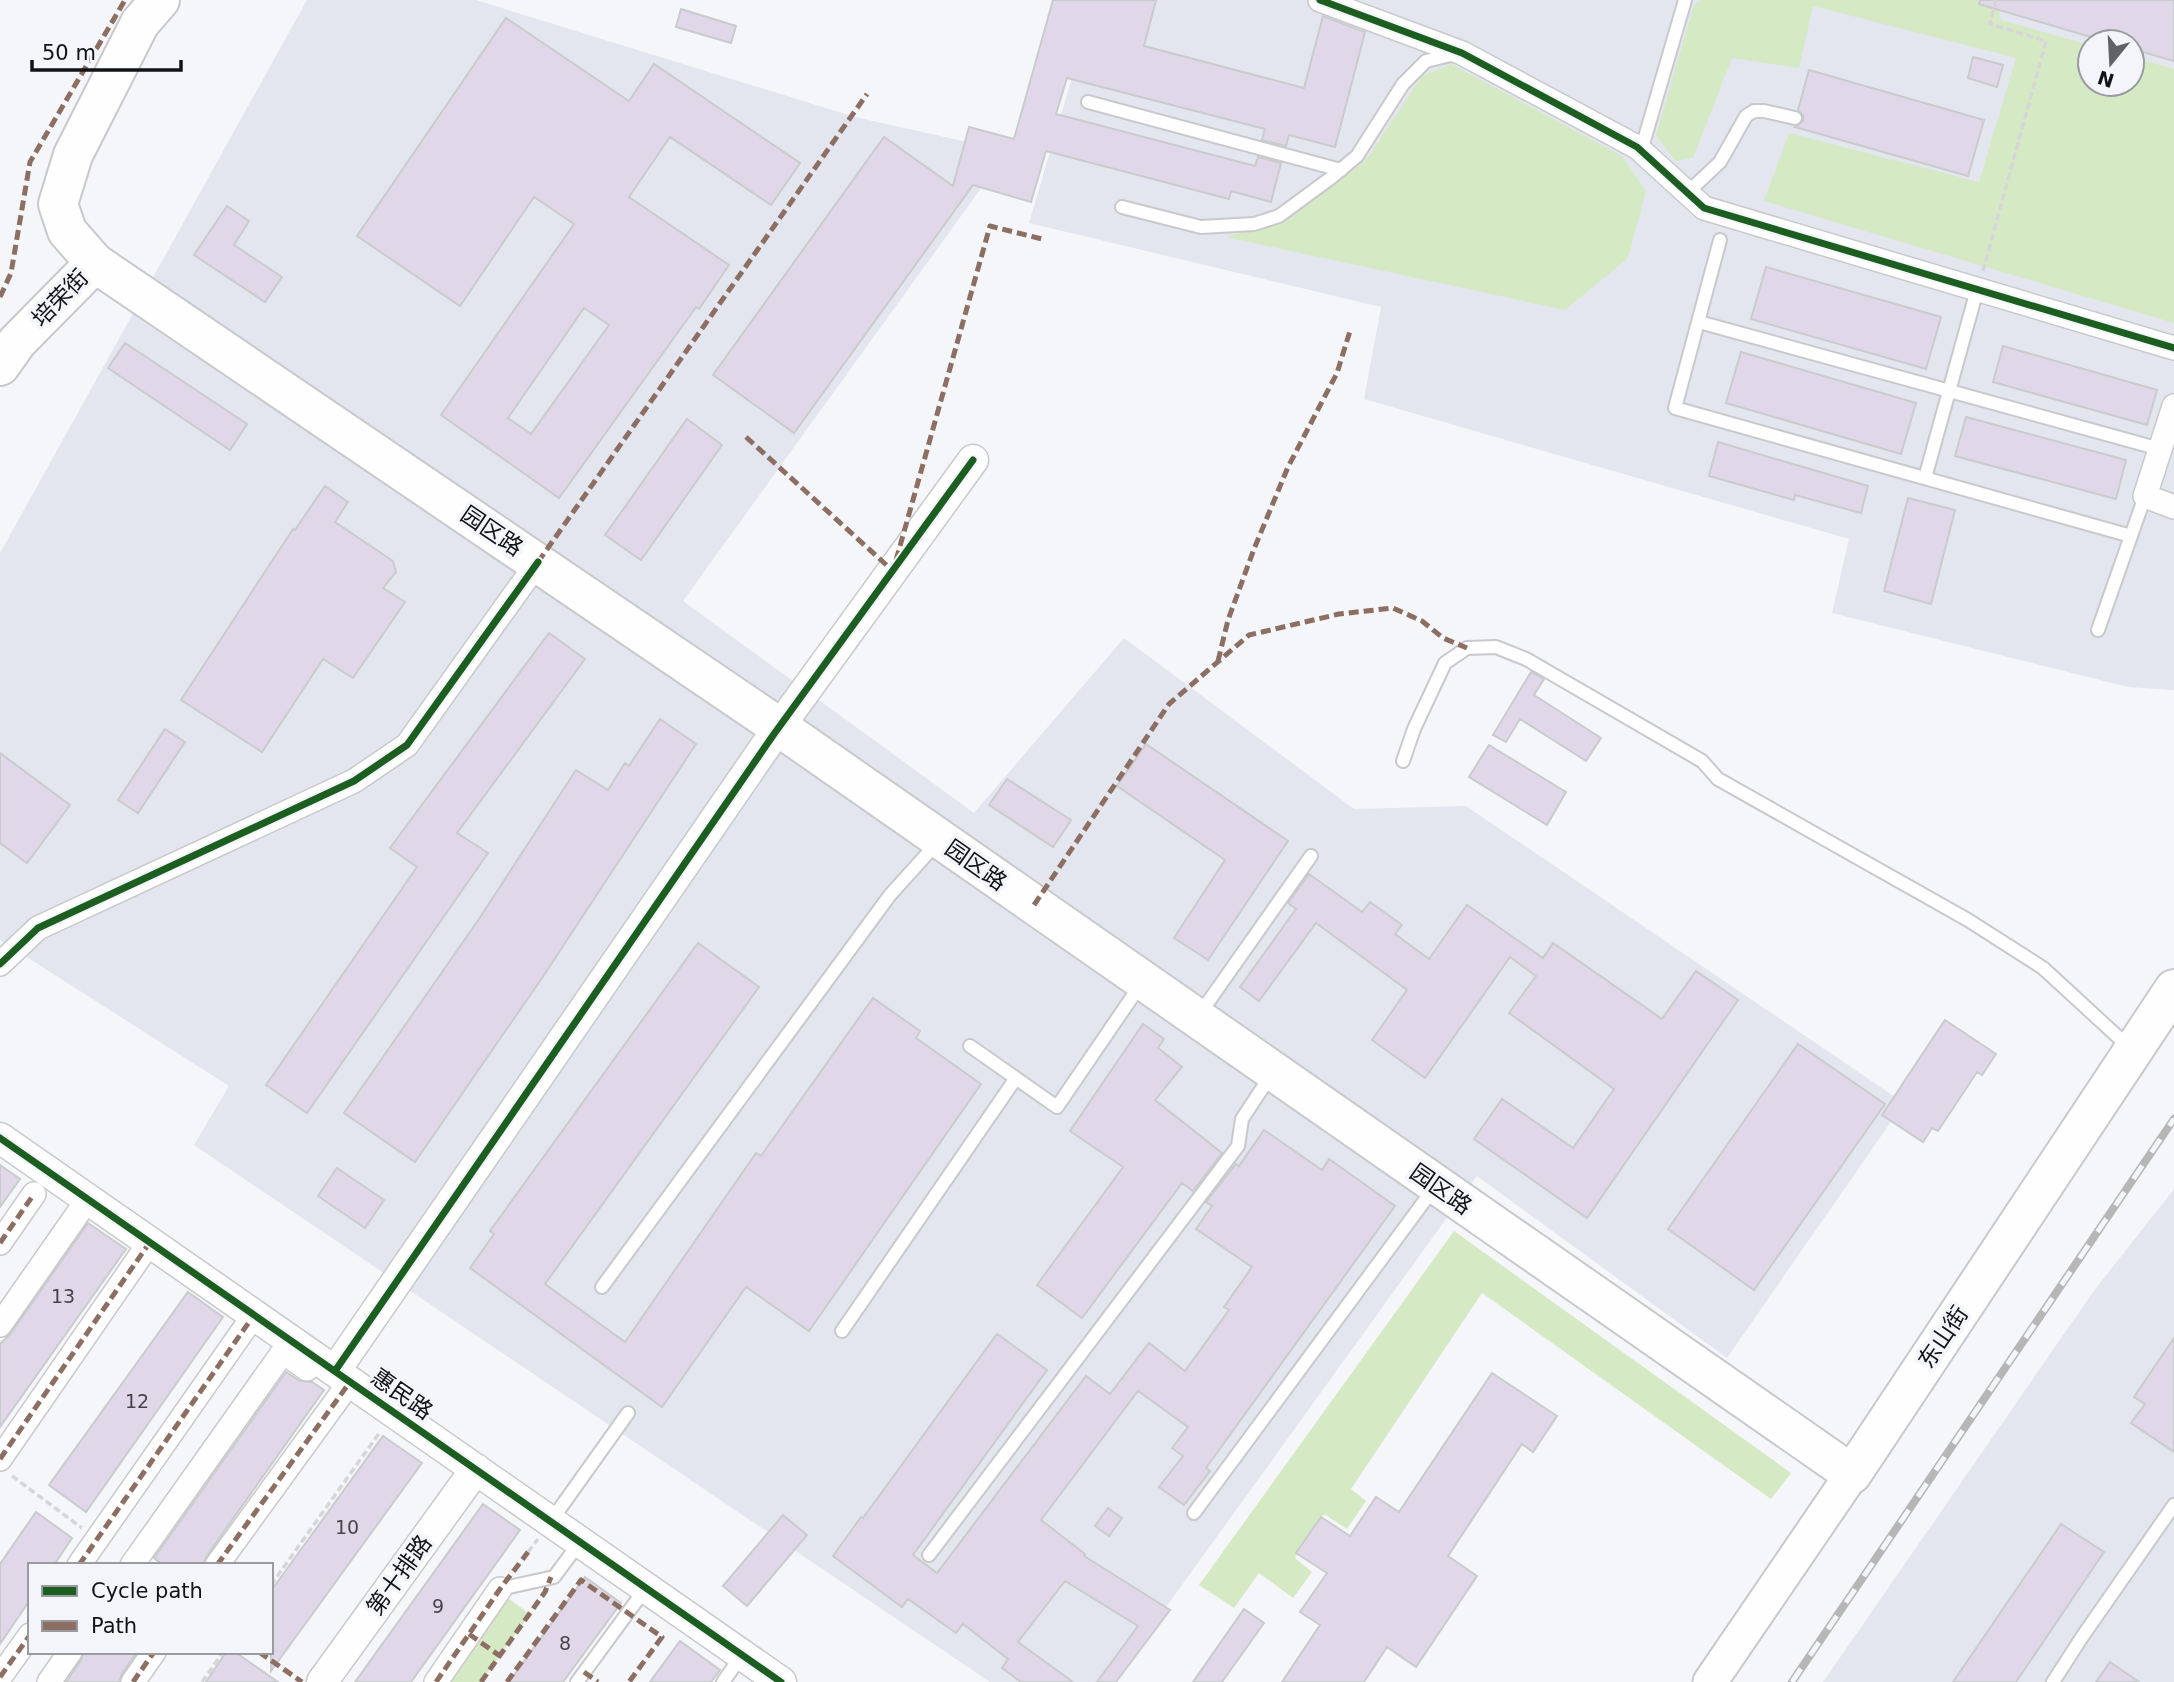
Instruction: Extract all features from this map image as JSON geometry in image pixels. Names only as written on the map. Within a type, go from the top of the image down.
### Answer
[{"type":"highway","name":"园区路","points":[[160,0],[140,23],[73,155],[58,204],[67,231],[95,263],[779,727],[1852,1474]]},
{"type":"highway","name":"培荣街","points":[[0,366],[17,342],[95,263]]},
{"type":"highway","name":"东山街","points":[[1852,1474],[2174,989]]},
{"type":"main road","name":"东山街","points":[[1710,1682],[1852,1474]]},
{"type":"street","points":[[1320,0],[1462,53],[1641,151],[1704,208],[2174,348]]},
{"type":"street","points":[[2174,406],[2145,496],[2174,507]]},
{"type":"street","points":[[218,1563],[779,727],[973,460]]},
{"type":"street","points":[[0,964],[38,928],[354,781],[407,746],[538,562]]},
{"type":"street","name":"惠民路","points":[[0,1138],[254,1315],[342,1382],[476,1469],[781,1682]]},
{"type":"street","points":[[0,1243],[34,1194]]},
{"type":"street","points":[[0,1325],[88,1199]]},
{"type":"street","points":[[0,1459],[150,1242]]},
{"type":"street","points":[[80,1563],[254,1315]]},
{"type":"street","points":[[133,1563],[283,1352],[342,1382]]},
{"type":"street","name":"第十排路","points":[[322,1682],[476,1469]]},
{"type":"street","points":[[436,1682],[500,1589]]},
{"type":"street","points":[[0,1677],[28,1638]]},
{"type":"street","points":[[49,1682],[69,1654]]},
{"type":"street","points":[[132,1682],[153,1654]]},
{"type":"lane","points":[[1641,151],[1685,0]]},
{"type":"lane","points":[[1122,207],[1201,227],[1254,224],[1279,216],[1357,156],[1403,84],[1426,61],[1462,53]]},
{"type":"lane","points":[[1088,102],[1341,170]]},
{"type":"lane","points":[[1687,193],[1720,162],[1746,116],[1754,111],[1764,111],[1796,118]]},
{"type":"lane","points":[[1720,240],[1675,408],[2131,536]]},
{"type":"lane","points":[[1925,478],[1977,290]]},
{"type":"lane","points":[[1699,322],[2160,449]]},
{"type":"lane","points":[[2098,630],[2145,496]]},
{"type":"lane","points":[[1403,761],[1414,729],[1445,663],[1467,648],[1496,647],[1526,659],[1573,686],[1702,761],[1718,779],[1968,920],[2043,968],[2133,1051]]},
{"type":"lane","points":[[602,1287],[890,895],[940,839]]},
{"type":"lane","points":[[1197,1018],[1311,856]]},
{"type":"lane","points":[[970,1046],[1057,1107],[1143,981]]},
{"type":"lane","points":[[929,1555],[1238,1146],[1242,1118],[1273,1071]]},
{"type":"lane","points":[[842,1331],[1016,1078]]},
{"type":"lane","points":[[1194,1513],[1436,1185]]},
{"type":"lane","points":[[551,1521],[628,1413]]},
{"type":"lane","points":[[2053,1682],[2174,1506]]},
{"type":"lane","points":[[500,1589],[554,1577],[580,1542]]},
{"type":"lane","points":[[577,1682],[646,1588]]},
{"type":"lane","points":[[723,1682],[743,1655]]},
{"type":"path","points":[[1977,290],[2046,41],[1990,24],[1996,0]]},
{"type":"path","points":[[273,1581],[383,1427]]},
{"type":"path","points":[[22,1483],[97,1539]]},
{"type":"path","points":[[202,1682],[222,1654]]},
{"type":"shaded area","points":[[307,0],[476,0],[855,117],[1008,151],[683,601],[974,813],[1124,638],[1354,809],[1466,806],[1904,1103],[1727,1358],[1477,1176],[1112,1682],[990,1682],[194,1145],[229,1086],[0,940],[0,553]]},
{"type":"shaded area","points":[[1095,0],[2174,0],[2174,690],[2128,687],[1832,613],[1849,539],[1364,399],[1381,307],[1029,223]]},
{"type":"shaded area","points":[[2174,1189],[2174,1682],[1823,1682],[2093,1292]]},
{"type":"green space","points":[[1702,0],[1996,0],[2001,20],[2076,41],[2076,98],[2146,98],[2146,61],[2174,69],[2174,323],[1764,201],[1789,133],[1979,182],[2016,58],[1813,6],[1799,68],[1732,58],[1693,158],[1675,161],[1656,135],[1694,5]]},
{"type":"green space","points":[[1451,64],[1622,156],[1646,191],[1628,258],[1565,310],[1226,237],[1287,220],[1366,160],[1422,76]]},
{"type":"green space","points":[[1454,1231],[1791,1473],[1771,1499],[1482,1293],[1351,1489],[1366,1501],[1347,1529],[1324,1514],[1295,1558],[1312,1572],[1293,1598],[1259,1573],[1234,1608],[1199,1585]]},
{"type":"green space","points":[[509,1599],[530,1614],[481,1682],[448,1682]]},
{"type":"building","points":[[1053,0],[1156,0],[1144,46],[1304,88],[1323,16],[1365,32],[1335,147],[1289,135],[1286,146],[1262,140],[1265,129],[1067,78],[1056,114],[1255,166],[1258,157],[1281,163],[1271,202],[1231,191],[1229,199],[1046,151],[1031,202],[973,185],[794,433],[713,375],[884,137],[953,186],[969,127],[1014,139]]},
{"type":"building","points":[[1980,0],[2174,0],[2174,61],[2146,53],[2146,28],[2076,28],[2076,33],[1979,4]]},
{"type":"building","points":[[681,9],[736,26],[731,43],[676,27]]},
{"type":"building","points":[[506,18],[629,101],[654,64],[800,163],[771,205],[670,137],[629,197],[729,265],[559,498],[441,415],[574,224],[534,197],[460,306],[357,236]],"holes":[[[584,308],[609,325],[531,434],[508,418]]]},
{"type":"building","points":[[1973,57],[2003,65],[1997,87],[1968,78]]},
{"type":"building","points":[[1809,70],[1984,120],[1968,176],[1795,127],[1803,121],[1803,115],[1798,110]]},
{"type":"building","points":[[227,206],[249,221],[234,245],[282,277],[265,302],[194,255]]},
{"type":"building","points":[[1766,267],[1941,317],[1926,369],[1751,319]]},
{"type":"building","points":[[125,343],[247,424],[230,450],[108,368]]},
{"type":"building","points":[[2003,346],[2157,390],[2147,425],[1993,382]]},
{"type":"building","points":[[1741,352],[1916,403],[1901,454],[1726,403]]},
{"type":"building","points":[[1966,417],[2126,460],[2116,499],[1955,456]]},
{"type":"building","points":[[687,419],[722,445],[641,560],[605,535]]},
{"type":"building","points":[[1718,442],[1868,486],[1861,513],[1795,495],[1794,500],[1709,476]]},
{"type":"building","points":[[325,486],[348,502],[335,522],[393,561],[396,572],[383,588],[405,602],[353,678],[323,659],[262,752],[181,700],[293,529],[295,530]]},
{"type":"building","points":[[1908,498],[1955,510],[1931,604],[1884,591]]},
{"type":"building","points":[[549,633],[585,659],[457,833],[488,853],[307,1113],[266,1085],[417,867],[390,848]]},
{"type":"building","points":[[1531,672],[1544,679],[1534,695],[1601,738],[1586,761],[1520,719],[1506,742],[1493,735]]},
{"type":"building","points":[[660,719],[696,744],[542,978],[415,1162],[344,1113],[479,919],[576,770],[608,790],[625,763],[629,766]]},
{"type":"building","points":[[165,729],[185,742],[138,813],[118,800]]},
{"type":"building","points":[[1146,744],[1288,841],[1208,960],[1174,938],[1225,860],[1117,786]]},
{"type":"building","points":[[1489,745],[1566,792],[1547,825],[1469,777]]},
{"type":"building","points":[[0,753],[70,805],[27,863],[0,843]]},
{"type":"building","points":[[1007,779],[1071,820],[1053,847],[989,805]]},
{"type":"building","points":[[1309,874],[1362,912],[1370,902],[1402,925],[1395,934],[1429,959],[1467,905],[1543,958],[1553,943],[1662,1019],[1696,971],[1738,1000],[1587,1218],[1474,1139],[1502,1099],[1573,1148],[1614,1089],[1509,1013],[1536,976],[1510,957],[1425,1078],[1372,1040],[1407,990],[1316,923],[1259,1001],[1240,987],[1296,909],[1288,903]]},
{"type":"building","points":[[698,943],[759,987],[545,1284],[625,1342],[756,1153],[761,1156],[873,998],[920,1031],[916,1038],[981,1084],[809,1331],[746,1287],[662,1407],[470,1268],[494,1234],[490,1231]]},
{"type":"building","points":[[1945,1020],[1996,1054],[1982,1075],[1977,1072],[1938,1131],[1932,1128],[1923,1142],[1882,1115]]},
{"type":"building","points":[[1143,1024],[1164,1039],[1158,1048],[1182,1067],[1155,1100],[1222,1153],[1193,1191],[1182,1183],[1082,1318],[1037,1285],[1123,1167],[1070,1131]]},
{"type":"building","points":[[1798,1044],[1885,1104],[1754,1290],[1668,1229]]},
{"type":"building","points":[[1264,1130],[1322,1170],[1329,1159],[1395,1206],[1206,1468],[1210,1471],[1184,1505],[1159,1487],[1183,1456],[1172,1448],[1188,1427],[1138,1391],[1041,1520],[1085,1554],[1084,1556],[1170,1610],[1116,1682],[1097,1682],[1138,1626],[1065,1581],[1018,1642],[1073,1682],[1021,1682],[1002,1668],[1008,1659],[963,1624],[956,1633],[908,1599],[902,1607],[833,1556],[997,1334],[1047,1370],[913,1555],[937,1573],[1086,1376],[1110,1394],[1149,1343],[1185,1371],[1229,1310],[1224,1307],[1252,1267],[1196,1229],[1212,1206],[1206,1202],[1236,1164],[1239,1166]]},
{"type":"building","points":[[0,1165],[20,1179],[0,1207]]},
{"type":"building","points":[[337,1168],[384,1200],[365,1228],[318,1196]]},
{"type":"building","points":[[88,1223],[126,1249],[0,1427],[0,1344],[11,1333]]},
{"type":"building","points":[[188,1292],[223,1317],[86,1512],[49,1485]]},
{"type":"building","points":[[2174,1338],[2174,1452],[2131,1423],[2145,1404],[2134,1397]]},
{"type":"building","points":[[286,1372],[300,1381],[312,1382],[324,1390],[204,1563],[160,1563],[154,1558]]},
{"type":"building","points":[[1492,1373],[1557,1416],[1533,1452],[1522,1444],[1448,1556],[1477,1576],[1416,1667],[1387,1647],[1364,1682],[1282,1682],[1320,1625],[1300,1612],[1327,1573],[1296,1553],[1321,1517],[1350,1536],[1376,1497],[1399,1512]]},
{"type":"building","points":[[383,1436],[422,1463],[271,1671],[273,1588]]},
{"type":"building","points":[[483,1504],[520,1530],[411,1682],[355,1682]]},
{"type":"building","points":[[1108,1508],[1122,1518],[1109,1536],[1095,1526]]},
{"type":"building","points":[[36,1512],[72,1538],[55,1563],[28,1563],[28,1603],[0,1644],[0,1564]]},
{"type":"building","points":[[783,1515],[807,1535],[747,1606],[723,1586]]},
{"type":"building","points":[[2061,1524],[2104,1552],[2016,1682],[1953,1682]]},
{"type":"building","points":[[585,1577],[621,1603],[563,1682],[509,1682]]},
{"type":"building","points":[[1244,1609],[1264,1623],[1222,1682],[1193,1682]]},
{"type":"building","points":[[680,1641],[720,1670],[711,1682],[650,1682]]},
{"type":"building","points":[[83,1654],[136,1654],[119,1682],[66,1682]]},
{"type":"building","points":[[225,1654],[238,1654],[278,1682],[206,1682]]},
{"type":"building","points":[[2110,1662],[2139,1682],[2096,1682]]},
{"type":"railway","points":[[1792,1682],[2174,1119]]},
{"type":"marked path","points":[[0,297],[11,273],[30,162],[125,0]]},
{"type":"marked path","points":[[538,562],[867,94]]},
{"type":"marked path","points":[[746,437],[893,571],[990,226],[1046,240]]},
{"type":"marked path","points":[[1218,661],[1228,620],[1254,549],[1288,467],[1337,373],[1350,331]]},
{"type":"marked path","points":[[1034,905],[1169,704],[1249,635],[1339,614],[1393,608],[1422,621],[1443,638],[1467,648]]},
{"type":"marked path","points":[[0,1243],[34,1194]]},
{"type":"marked path","points":[[0,1459],[150,1242]]},
{"type":"marked path","points":[[80,1563],[254,1315]]},
{"type":"marked path","points":[[218,1563],[350,1382]]},
{"type":"marked path","points":[[436,1682],[528,1552]]},
{"type":"marked path","points":[[481,1682],[545,1592],[551,1577]]},
{"type":"marked path","points":[[507,1682],[581,1580],[662,1637],[629,1682]]},
{"type":"marked path","points":[[469,1634],[500,1656]]},
{"type":"marked path","points":[[0,1677],[28,1638]]},
{"type":"marked path","points":[[133,1682],[153,1654]]},
{"type":"marked path","points":[[262,1654],[302,1682]]},
{"type":"marked path","points":[[584,1672],[598,1682]]},
{"type":"cycle path","points":[[1320,0],[1462,53],[1637,147],[1704,208],[2174,348]]},
{"type":"cycle path","points":[[335,1371],[774,734],[973,460]]},
{"type":"cycle path","points":[[0,964],[38,928],[354,781],[407,745],[538,562]]},
{"type":"cycle path","points":[[0,1138],[781,1682]]}]
